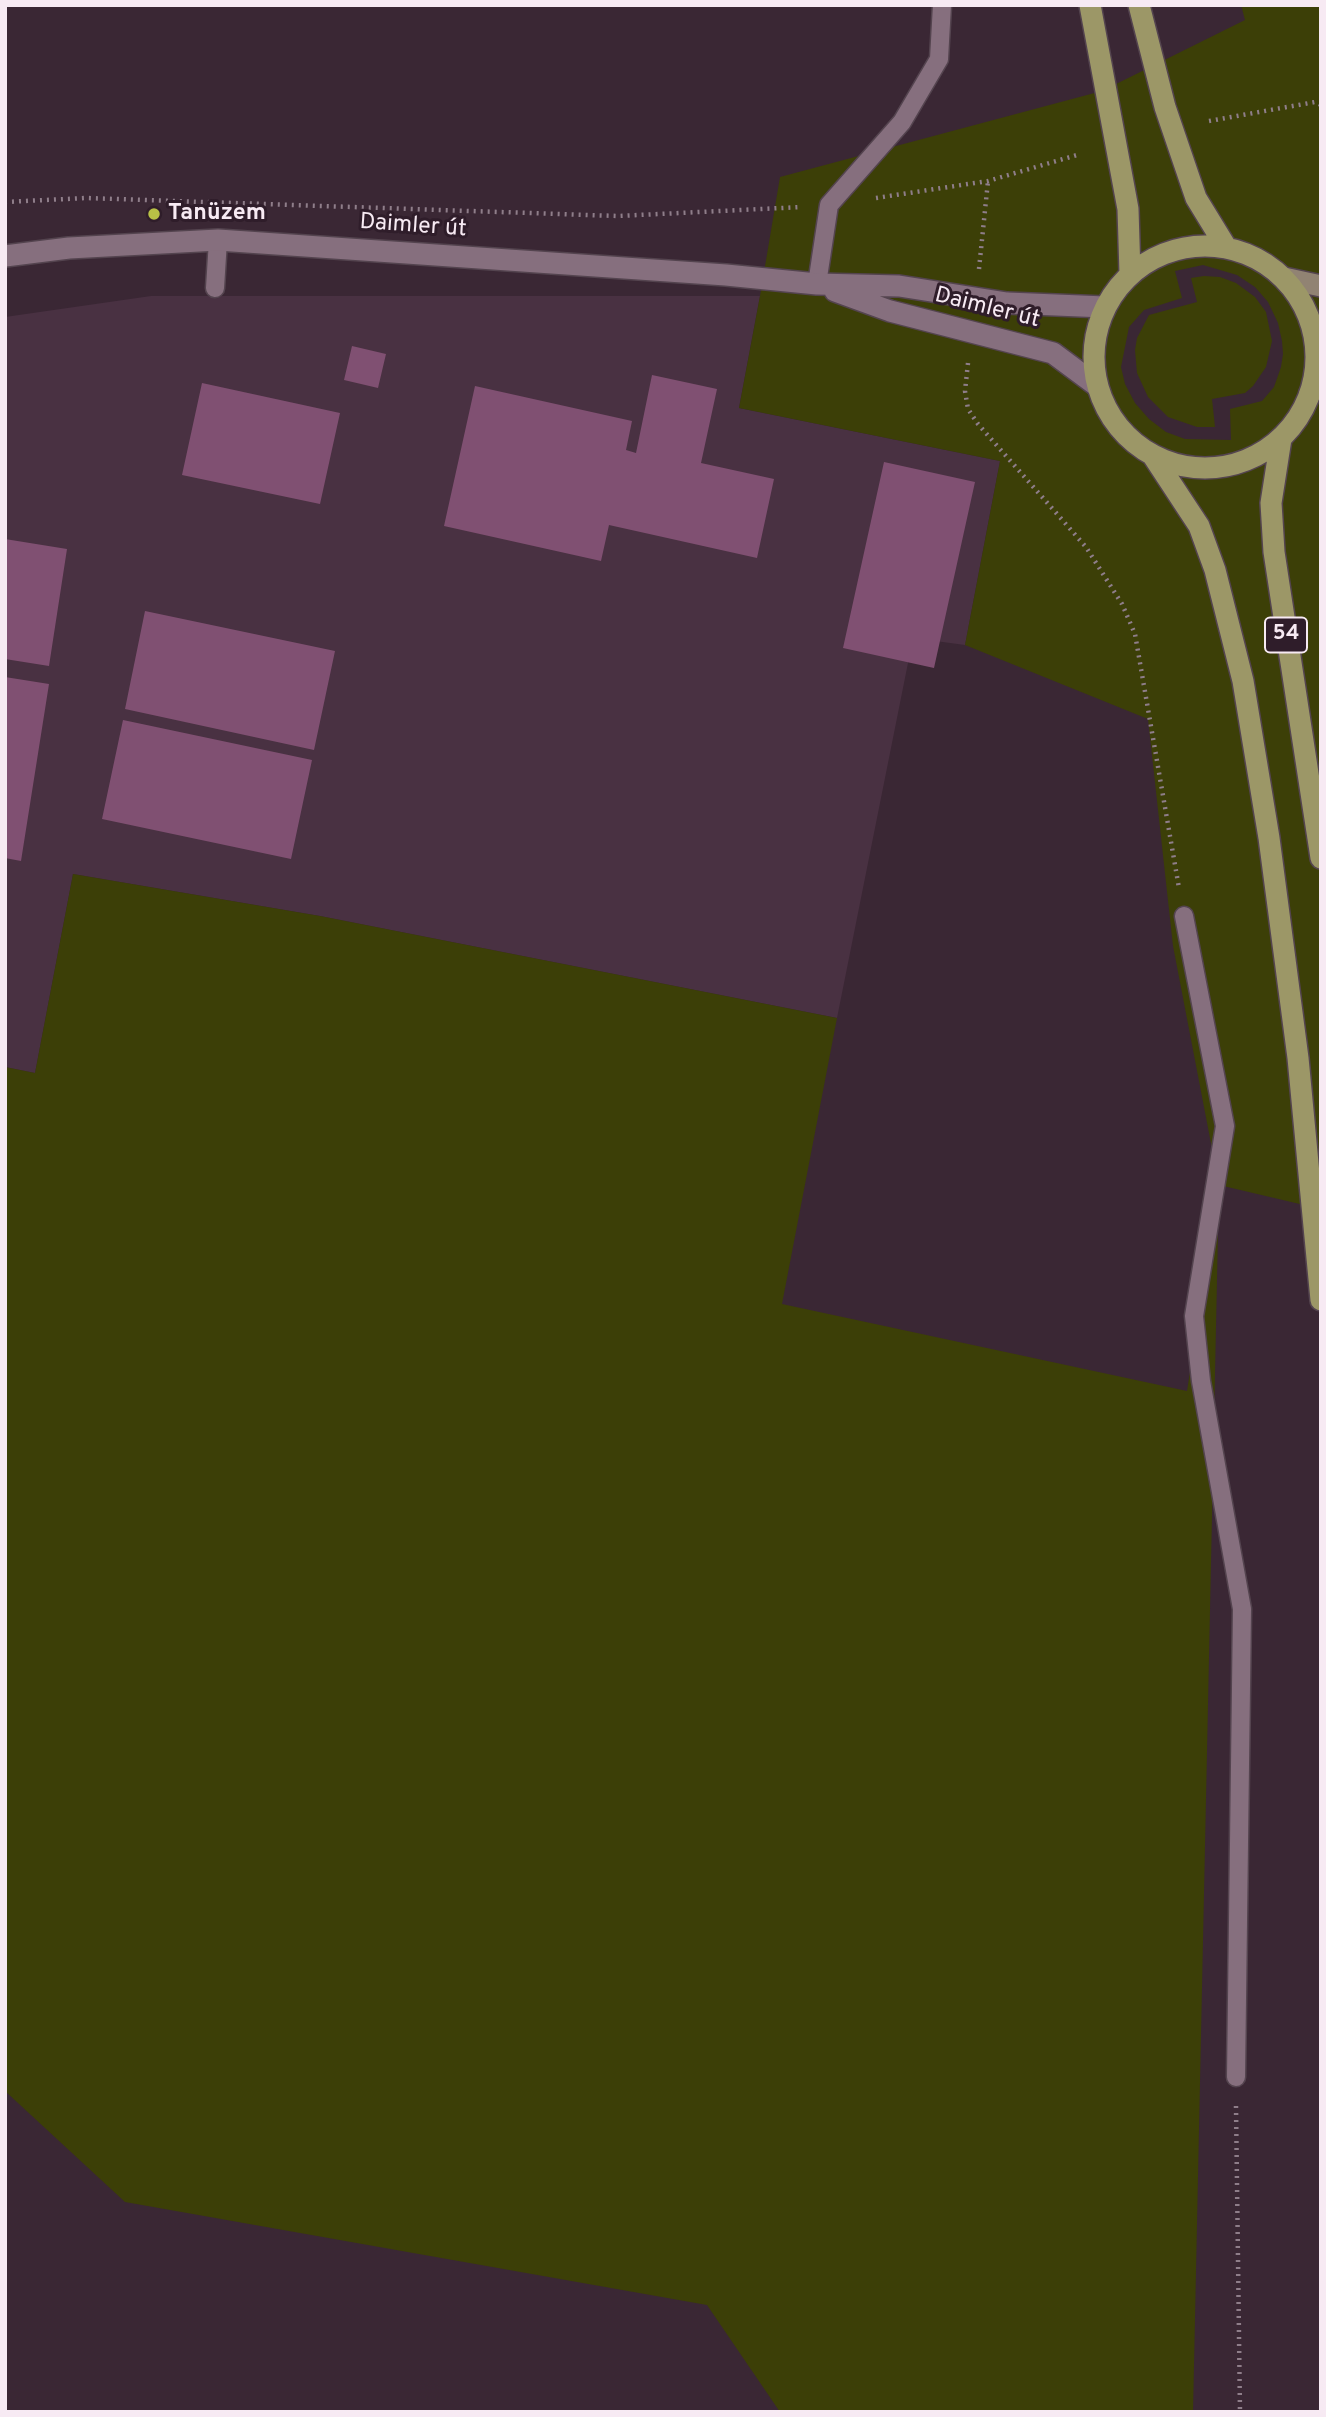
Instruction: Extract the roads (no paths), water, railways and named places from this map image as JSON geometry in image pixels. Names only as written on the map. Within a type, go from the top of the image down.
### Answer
[{"type":"main road","points":[[1090,5],[1128,209],[1130,274]]},
{"type":"main road","points":[[1139,5],[1165,107],[1196,198],[1226,247]]},
{"type":"main road","name":"54","points":[[1185,247],[1226,247],[1267,264],[1284,278],[1297,294],[1314,332],[1315,389],[1298,418],[1281,439],[1248,460],[1210,469],[1190,468],[1153,456],[1128,438],[1109,414],[1097,385],[1094,345],[1105,307],[1116,289],[1146,261],[1185,247]]},
{"type":"main road","name":"54","points":[[1281,439],[1271,503],[1274,552],[1321,858]]},
{"type":"main road","name":"54","points":[[1153,456],[1199,526],[1215,570],[1243,681],[1269,838],[1298,1058],[1321,1300]]},
{"type":"street","name":"Daimler út","points":[[5,256],[69,248],[218,240],[712,274],[817,284],[899,286],[1007,303],[1105,307]]},
{"type":"street","points":[[1284,278],[1321,286]]},
{"type":"street","name":"Daimler út","points":[[817,284],[890,310],[1054,353],[1097,385]]},
{"type":"lane","points":[[817,284],[829,205],[902,122],[939,59],[942,5]]},
{"type":"lane","points":[[215,288],[218,240]]},
{"type":"lane","points":[[1184,916],[1225,1126],[1194,1316],[1201,1381],[1242,1609],[1236,2077]]},
{"type":"place","name":"Tanüzem","points":[[154,214]]}]
